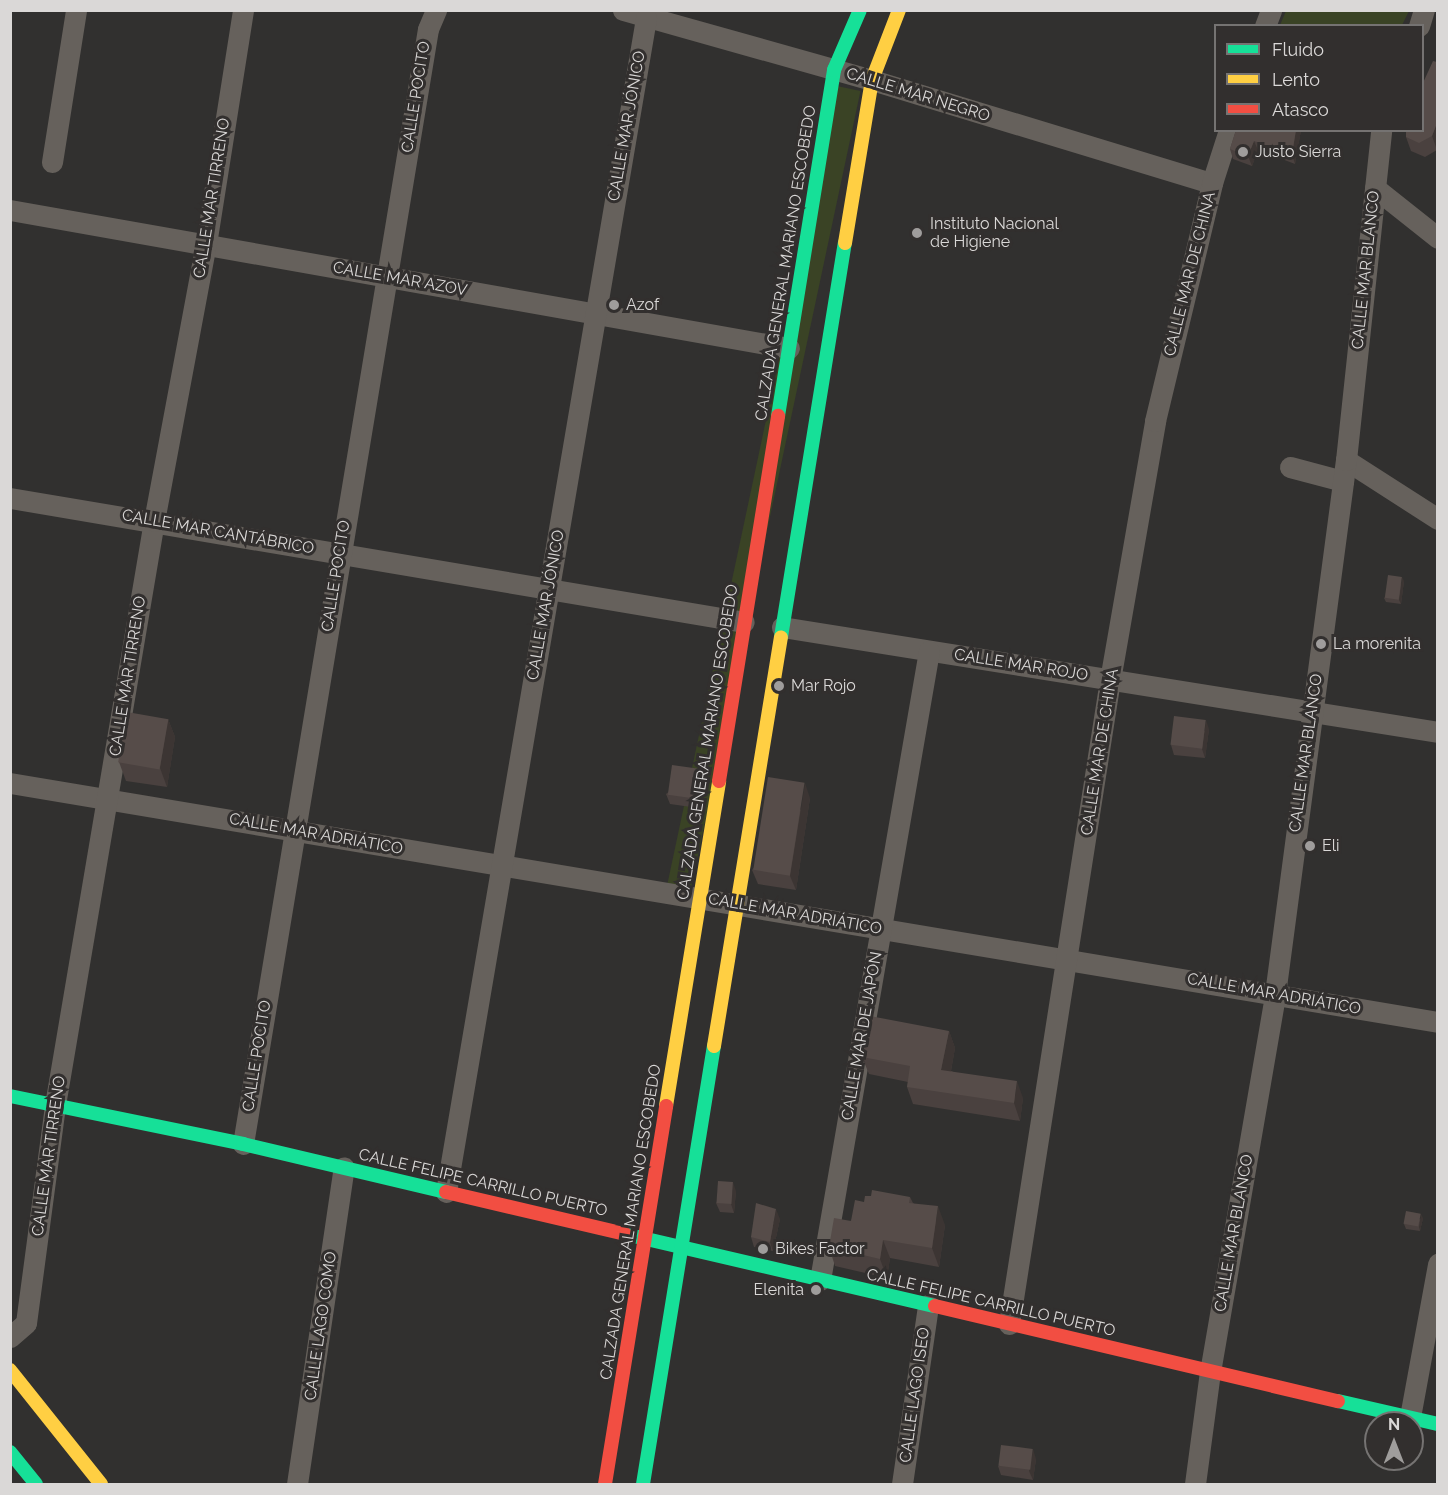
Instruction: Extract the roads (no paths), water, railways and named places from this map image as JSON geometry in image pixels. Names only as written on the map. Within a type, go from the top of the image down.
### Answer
[{"type":"main road","name":"CALZADA GENERAL MARIANO ESCOBEDO","points":[[605,1485],[834,70],[860,10]]},
{"type":"main road","points":[[643,1485],[872,81],[899,10]]},
{"type":"main road","name":"CALLE FELIPE CARRILLO PUERTO","points":[[10,1096],[344,1167],[1383,1411]]},
{"type":"main road","points":[[10,1370],[101,1485]]},
{"type":"main road","points":[[13,1454],[36,1485]]},
{"type":"street","points":[[52,162],[76,10]]},
{"type":"street","name":"CALLE MAR TIRRENO","points":[[10,1337],[26,1323],[55,1105],[109,797],[154,520],[206,244],[243,10]]},
{"type":"street","name":"CALLE POCITO","points":[[243,1144],[428,29],[436,10]]},
{"type":"street","name":"CALLE MAR NEGRO","points":[[622,10],[872,81],[1212,183]]},
{"type":"street","name":"CALLE MAR JÓNICO","points":[[446,1192],[646,18]]},
{"type":"street","name":"CALLE MAR DE CHINA","points":[[1009,1324],[1069,960],[1110,680],[1155,421],[1212,183],[1228,132]]},
{"type":"street","name":"CALLE MAR BLANCO","points":[[1195,1485],[1210,1372],[1275,994],[1346,460],[1381,132]]},
{"type":"street","points":[[1376,188],[1437,238]]},
{"type":"street","name":"CALLE MAR AZOV","points":[[11,212],[206,244],[789,348]]},
{"type":"street","points":[[1346,460],[1437,519]]},
{"type":"street","points":[[1290,467],[1342,481]]},
{"type":"street","name":"CALLE MAR CANTÁBRICO","points":[[10,498],[154,520],[548,591],[744,622]]},
{"type":"street","name":"CALLE MAR ROJO","points":[[782,627],[1437,732]]},
{"type":"street","name":"CALLE MAR DE JAPÓN","points":[[820,1280],[929,651]]},
{"type":"street","name":"CALLE MAR ADRIÁTICO","points":[[10,783],[109,797],[295,831],[1437,1022]]},
{"type":"street","name":"CALLE LAGO COMO","points":[[297,1485],[344,1167]]},
{"type":"street","points":[[1411,1411],[1437,1264]]},
{"type":"street","name":"CALLE LAGO ISEO","points":[[902,1485],[928,1305]]},
{"type":"street","points":[[10,1482],[13,1454]]},
{"type":"place","name":"Justo Sierra","points":[[1243,152]]},
{"type":"place","name":"Instituto Nacional de Higiene","points":[[917,233]]},
{"type":"place","name":"Azof","points":[[614,305]]},
{"type":"place","name":"La morenita","points":[[1321,644]]},
{"type":"place","name":"Mar Rojo","points":[[779,686]]},
{"type":"place","name":"Eli","points":[[1310,846]]},
{"type":"place","name":"Bikes Factor","points":[[763,1249]]},
{"type":"place","name":"Elenita","points":[[816,1290]]}]
